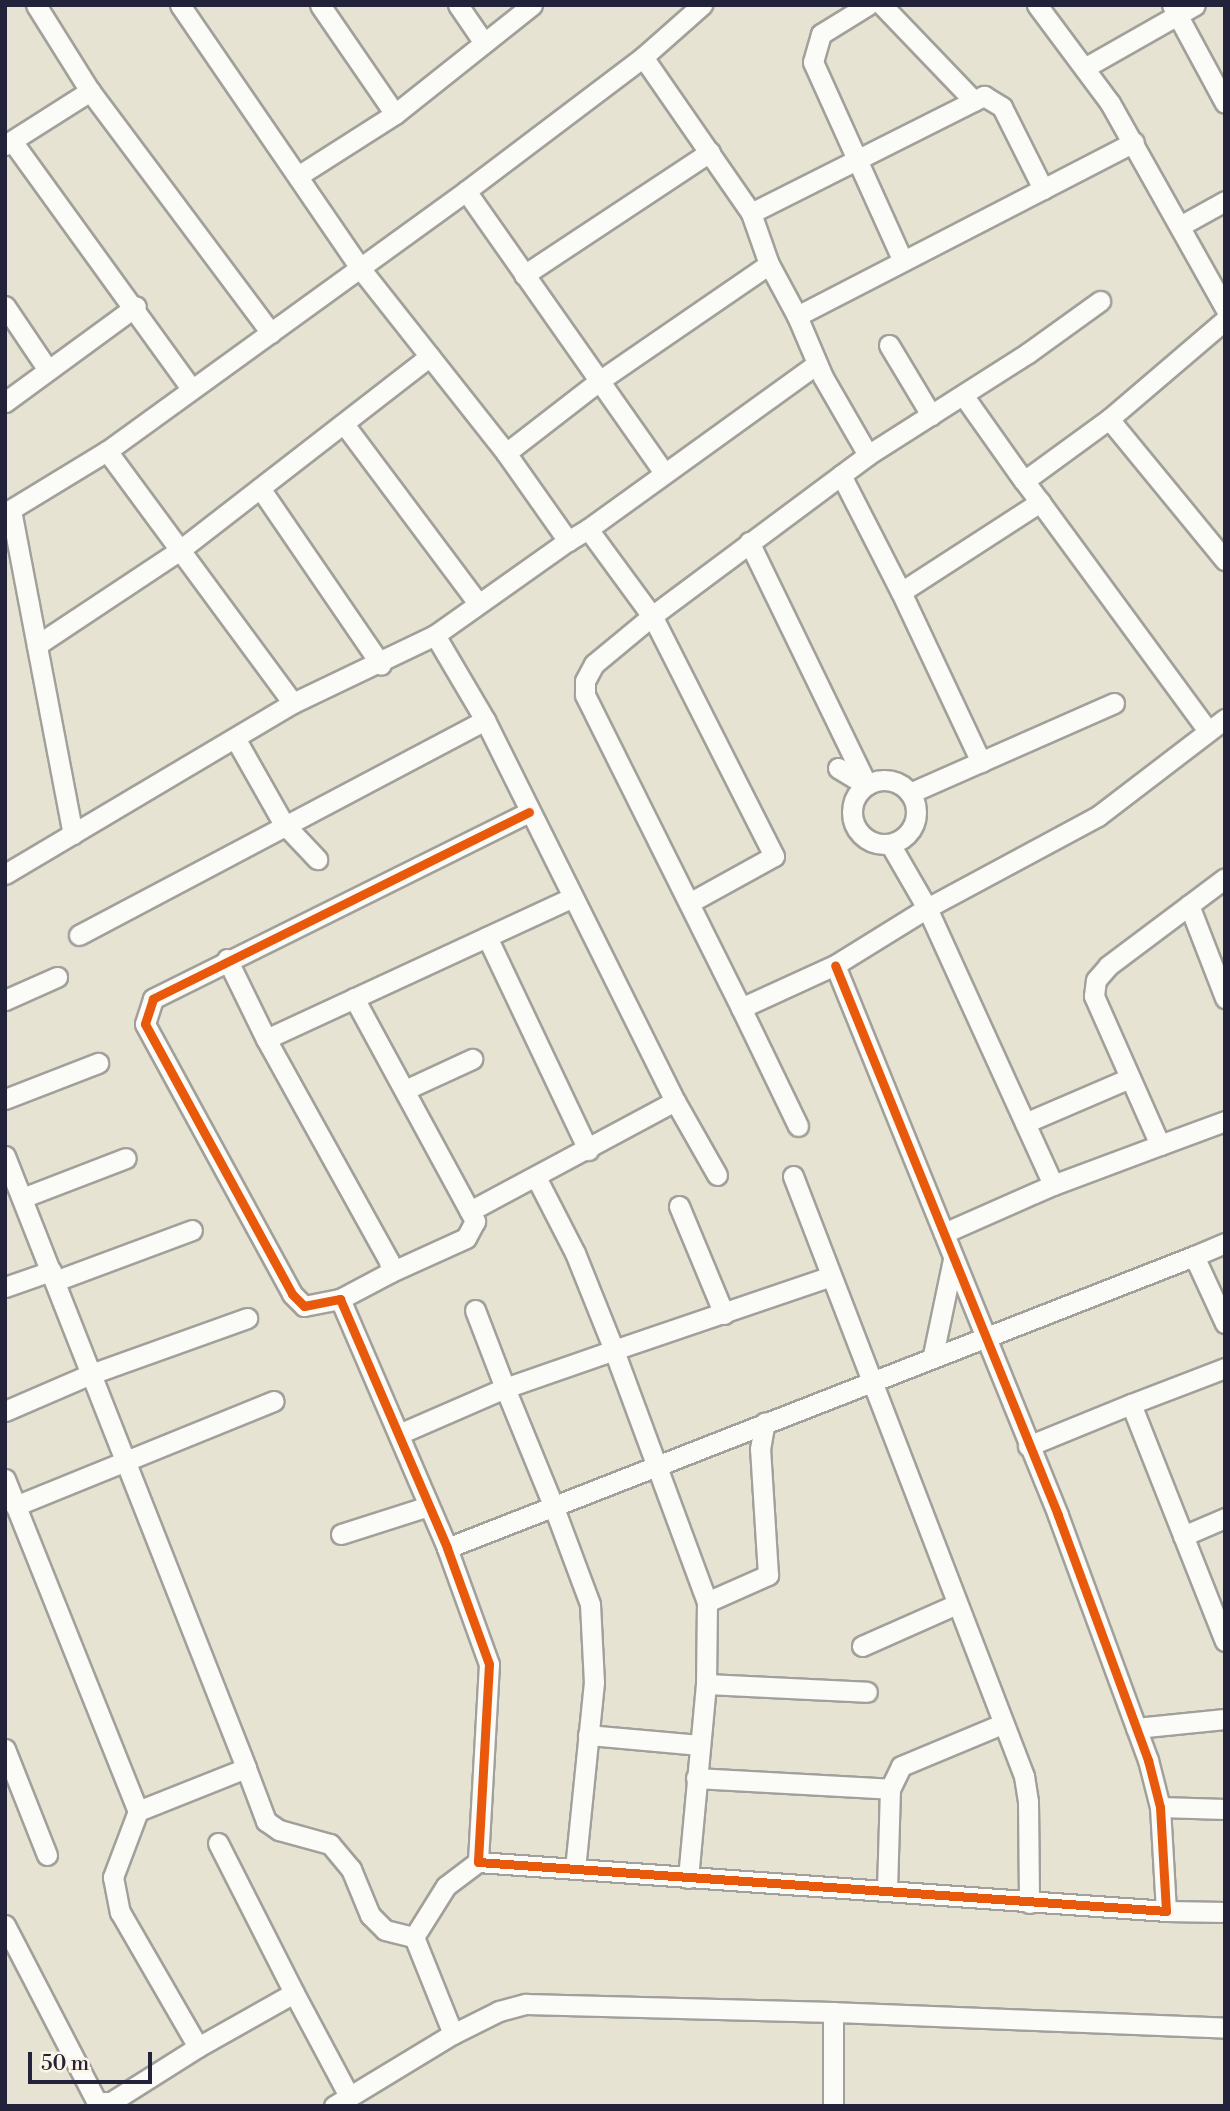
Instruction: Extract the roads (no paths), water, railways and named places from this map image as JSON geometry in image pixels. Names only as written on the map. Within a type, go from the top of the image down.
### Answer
[{"type":"street","points":[[37,5],[90,91],[271,333]]},
{"type":"street","points":[[180,5],[360,268],[506,453],[568,541]]},
{"type":"street","points":[[320,5],[395,114]]},
{"type":"street","points":[[458,5],[484,43]]},
{"type":"street","points":[[298,176],[395,114],[532,5]]},
{"type":"street","points":[[73,834],[8,511],[107,451],[466,191],[643,57],[702,5]]},
{"type":"street","points":[[868,5],[821,34],[813,62],[903,261]]},
{"type":"street","points":[[882,5],[974,101]]},
{"type":"street","points":[[1037,5],[1086,67],[1134,142],[1225,308]]},
{"type":"street","points":[[1086,67],[1182,9],[1225,103]]},
{"type":"street","points":[[643,57],[751,213],[769,264],[797,316],[817,364],[868,455]]},
{"type":"street","points":[[90,91],[9,143],[136,306],[191,388]]},
{"type":"street","points":[[751,213],[985,96],[1002,107],[1043,189]]},
{"type":"street","points":[[797,316],[1134,142]]},
{"type":"street","points":[[524,275],[710,152]]},
{"type":"street","points":[[466,191],[664,473]]},
{"type":"street","points":[[1180,226],[1225,201]]},
{"type":"street","points":[[506,453],[598,381],[769,264]]},
{"type":"street","points":[[798,1126],[585,695],[584,681],[594,664],[748,542],[868,455],[963,395],[1100,301]]},
{"type":"street","points":[[5,306],[48,370]]},
{"type":"street","points":[[5,402],[136,306]]},
{"type":"street","points":[[1024,481],[1109,419],[1225,320]]},
{"type":"street","points":[[889,345],[931,415]]},
{"type":"street","points":[[37,645],[180,550],[430,356]]},
{"type":"street","points":[[5,874],[293,703],[381,665],[435,635],[817,364]]},
{"type":"street","points":[[963,395],[1208,731]]},
{"type":"street","points":[[1109,419],[1225,560]]},
{"type":"street","points":[[344,424],[478,603]]},
{"type":"street","points":[[107,451],[293,703]]},
{"type":"street","points":[[841,475],[901,592],[981,762]]},
{"type":"street","points":[[260,488],[381,665]]},
{"type":"street","points":[[901,592],[1040,502]]},
{"type":"street","points":[[587,529],[652,616],[774,856],[689,903]]},
{"type":"street","points":[[748,542],[867,785]]},
{"type":"street","points":[[435,635],[485,720],[675,1101],[717,1175]]},
{"type":"street","points":[[910,793],[1114,703]]},
{"type":"street","points":[[741,1007],[835,965],[927,908],[1098,816],[1225,719]]},
{"type":"street","points":[[79,935],[283,823],[485,720]]},
{"type":"street","points":[[235,738],[283,823],[317,859]]},
{"type":"street","points":[[838,768],[867,785],[895,782],[910,793],[916,810],[912,828],[890,844],[873,843],[855,826],[855,799],[867,785]]},
{"type":"street","points":[[354,998],[407,1090],[470,1211],[474,1230],[466,1238],[340,1299],[304,1306],[292,1294],[145,1024],[153,999],[227,959],[529,812]]},
{"type":"street","points":[[890,844],[927,908],[1053,1185]]},
{"type":"street","points":[[1160,1145],[1094,996],[1096,980],[1108,966],[1225,878]]},
{"type":"street","points":[[266,1039],[573,897]]},
{"type":"street","points":[[1189,905],[1221,978],[1225,998]]},
{"type":"street","points":[[487,937],[587,1150]]},
{"type":"street","points":[[227,959],[266,1039],[367,1214],[391,1272]]},
{"type":"street","points":[[835,965],[944,1233],[1136,1728],[1160,1807],[1166,1911]]},
{"type":"street","points":[[5,1000],[57,977]]},
{"type":"street","points":[[407,1090],[472,1059]]},
{"type":"street","points":[[5,1099],[99,1063]]},
{"type":"street","points":[[1025,1123],[1130,1078]]},
{"type":"street","points":[[470,1211],[675,1101]]},
{"type":"street","points":[[944,1233],[1053,1185],[1225,1121]]},
{"type":"street","points":[[5,1156],[266,1821],[279,1830],[330,1844],[351,1869],[370,1915],[385,1930],[414,1937]]},
{"type":"street","points":[[22,1198],[126,1158]]},
{"type":"street","points":[[793,1176],[829,1277],[1024,1776],[1028,1802],[1029,1903]]},
{"type":"street","points":[[536,1177],[575,1253],[614,1350],[707,1602],[706,1684],[688,1878]]},
{"type":"street","points":[[679,1206],[724,1314]]},
{"type":"street","points":[[5,1287],[53,1276],[192,1230]]},
{"type":"street","points":[[447,1548],[933,1355],[1225,1243]]},
{"type":"street","points":[[1194,1256],[1225,1324]]},
{"type":"street","points":[[933,1355],[953,1259]]},
{"type":"street","points":[[398,1434],[505,1388],[829,1277]]},
{"type":"street","points":[[340,1299],[447,1548],[489,1664],[478,1862]]},
{"type":"street","points":[[475,1310],[590,1604],[594,1682],[575,1869]]},
{"type":"street","points":[[5,1411],[92,1374],[247,1318]]},
{"type":"street","points":[[1028,1446],[1225,1368]]},
{"type":"street","points":[[15,1506],[274,1402]]},
{"type":"street","points":[[1131,1404],[1225,1641]]},
{"type":"street","points":[[707,1602],[768,1575],[760,1449],[765,1422]]},
{"type":"street","points":[[5,1479],[138,1811],[113,1887],[120,1912],[198,2046]]},
{"type":"street","points":[[341,1534],[429,1506]]},
{"type":"street","points":[[1184,1536],[1225,1518]]},
{"type":"street","points":[[862,1646],[957,1604]]},
{"type":"street","points":[[706,1684],[867,1692]]},
{"type":"street","points":[[1136,1728],[1225,1719]]},
{"type":"street","points":[[887,1890],[890,1788],[901,1766],[1002,1724]]},
{"type":"street","points":[[588,1735],[699,1745]]},
{"type":"street","points":[[5,1749],[47,1855]]},
{"type":"street","points":[[138,1811],[246,1768]]},
{"type":"street","points":[[696,1778],[890,1788]]},
{"type":"street","points":[[1160,1807],[1225,1809]]},
{"type":"street","points":[[218,1843],[294,1993],[342,2101],[453,2034],[499,2011],[526,2004],[833,2012],[1225,2028]]},
{"type":"street","points":[[414,1937],[446,1886],[478,1862],[887,1890],[1029,1903],[1225,1912]]},
{"type":"street","points":[[5,1925],[43,2004],[100,2104],[111,2102],[198,2046],[294,1993]]},
{"type":"street","points":[[414,1937],[453,2034]]},
{"type":"street","points":[[833,2012],[833,2106]]}]
